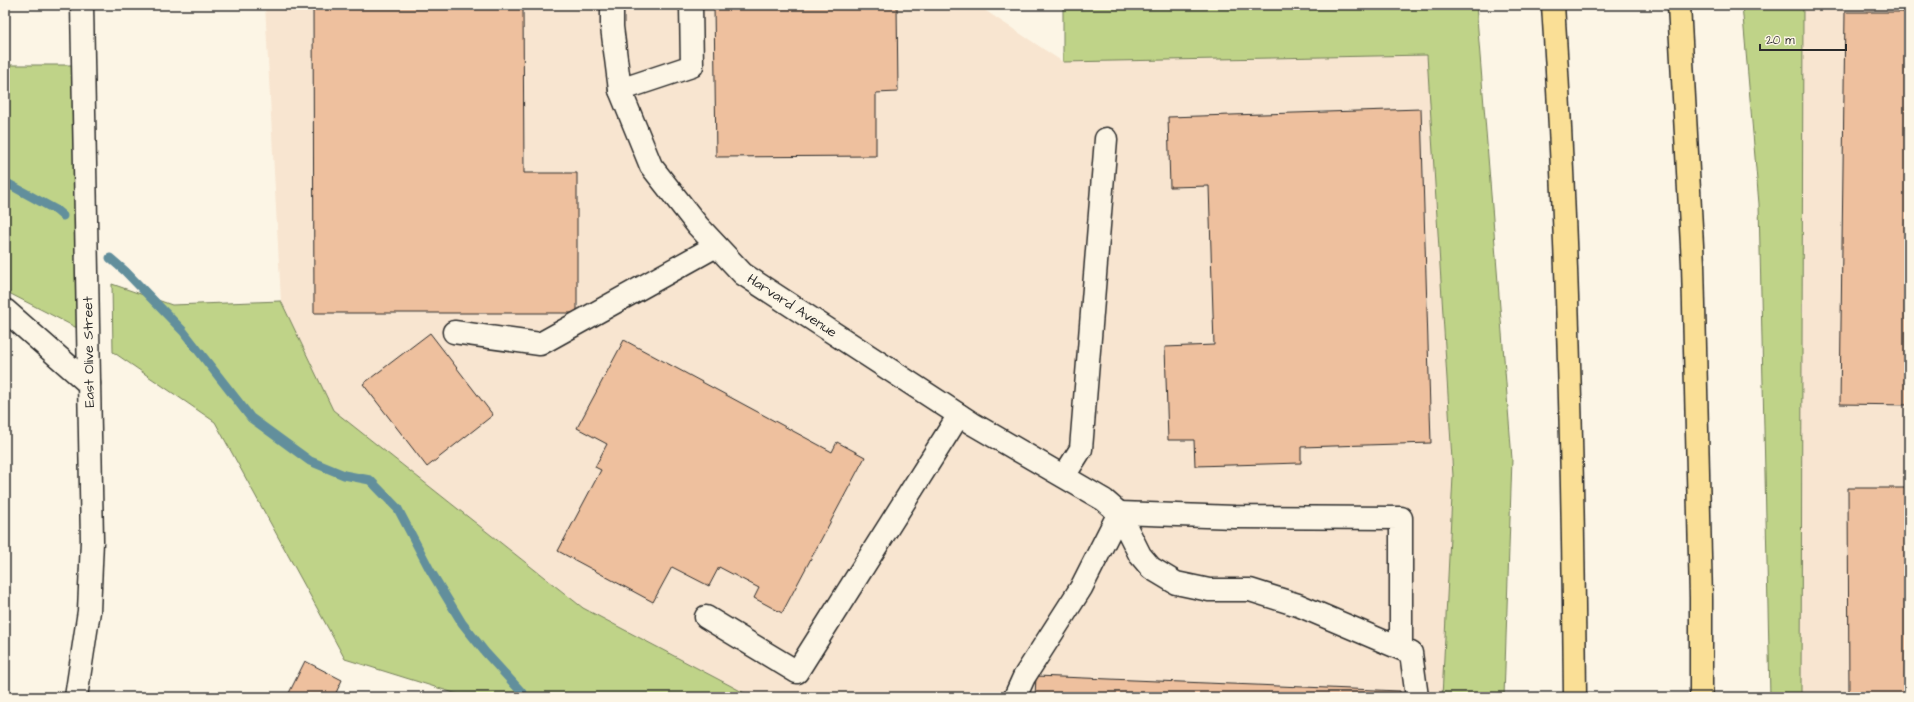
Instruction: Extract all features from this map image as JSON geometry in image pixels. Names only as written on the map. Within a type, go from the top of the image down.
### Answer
[{"type":"highway","points":[[1553,5],[1568,284],[1574,500],[1575,697]]},
{"type":"highway","points":[[1679,5],[1693,264],[1701,582],[1702,697]]},
{"type":"street","name":"East Olive Street","points":[[76,697],[89,611],[92,541],[82,5]]},
{"type":"street","name":"Harvard Avenue","points":[[612,5],[612,27],[620,90],[651,166],[698,226],[743,274],[959,415],[1064,476],[1111,506]]},
{"type":"street","points":[[620,90],[692,66],[691,5]]},
{"type":"street","points":[[1064,476],[1081,449],[1106,139]]},
{"type":"street","points":[[454,332],[540,344],[716,246]]},
{"type":"street","points":[[5,310],[89,384]]},
{"type":"street","points":[[706,617],[797,672],[959,415]]},
{"type":"street","points":[[1111,506],[1235,518],[1401,518],[1401,648]]},
{"type":"street","points":[[1111,506],[1140,555],[1151,568],[1176,583],[1209,590],[1250,590],[1298,605],[1411,653],[1417,697]]},
{"type":"street","points":[[1015,697],[1024,677],[1080,588],[1111,506]]},
{"type":"shaded area","points":[[265,5],[977,5],[1063,62],[1427,55],[1453,476],[1442,697],[752,697],[583,608],[333,410],[281,301]]},
{"type":"shaded area","points":[[1803,5],[1909,5],[1909,697],[1801,697]]},
{"type":"green space","points":[[1063,5],[1476,5],[1512,459],[1504,697],[1442,697],[1453,476],[1427,55],[1063,62]]},
{"type":"green space","points":[[1742,5],[1803,5],[1801,697],[1770,697],[1759,204]]},
{"type":"green space","points":[[5,65],[77,65],[79,329],[5,291]]},
{"type":"green space","points":[[112,284],[172,305],[281,301],[333,410],[583,608],[752,697],[467,697],[345,659],[215,422],[113,352]]},
{"type":"building","points":[[313,5],[523,5],[524,173],[577,173],[577,313],[314,313]]},
{"type":"building","points":[[714,5],[897,5],[898,92],[876,93],[876,156],[716,157]]},
{"type":"building","points":[[1845,12],[1909,12],[1909,405],[1840,404]]},
{"type":"building","points":[[1421,109],[1431,443],[1301,447],[1301,463],[1195,466],[1194,440],[1168,440],[1165,347],[1214,345],[1209,186],[1170,187],[1168,117]]},
{"type":"building","points":[[430,333],[493,415],[427,467],[363,384]]},
{"type":"building","points":[[624,340],[832,452],[837,442],[865,457],[782,613],[754,598],[759,588],[719,567],[709,586],[672,567],[653,602],[558,551],[601,470],[595,467],[607,444],[577,428]]},
{"type":"building","points":[[1848,488],[1909,488],[1909,697],[1849,697]]},
{"type":"building","points":[[305,661],[342,680],[334,697],[287,697]]},
{"type":"building","points":[[1036,676],[1400,691],[1400,697],[1035,697]]},
{"type":"waterway","points":[[5,182],[56,210],[63,216]]},
{"type":"waterway","points":[[110,258],[125,271],[183,331],[251,418],[310,461],[344,475],[370,480],[398,509],[430,570],[462,623],[485,652],[526,697]]}]
